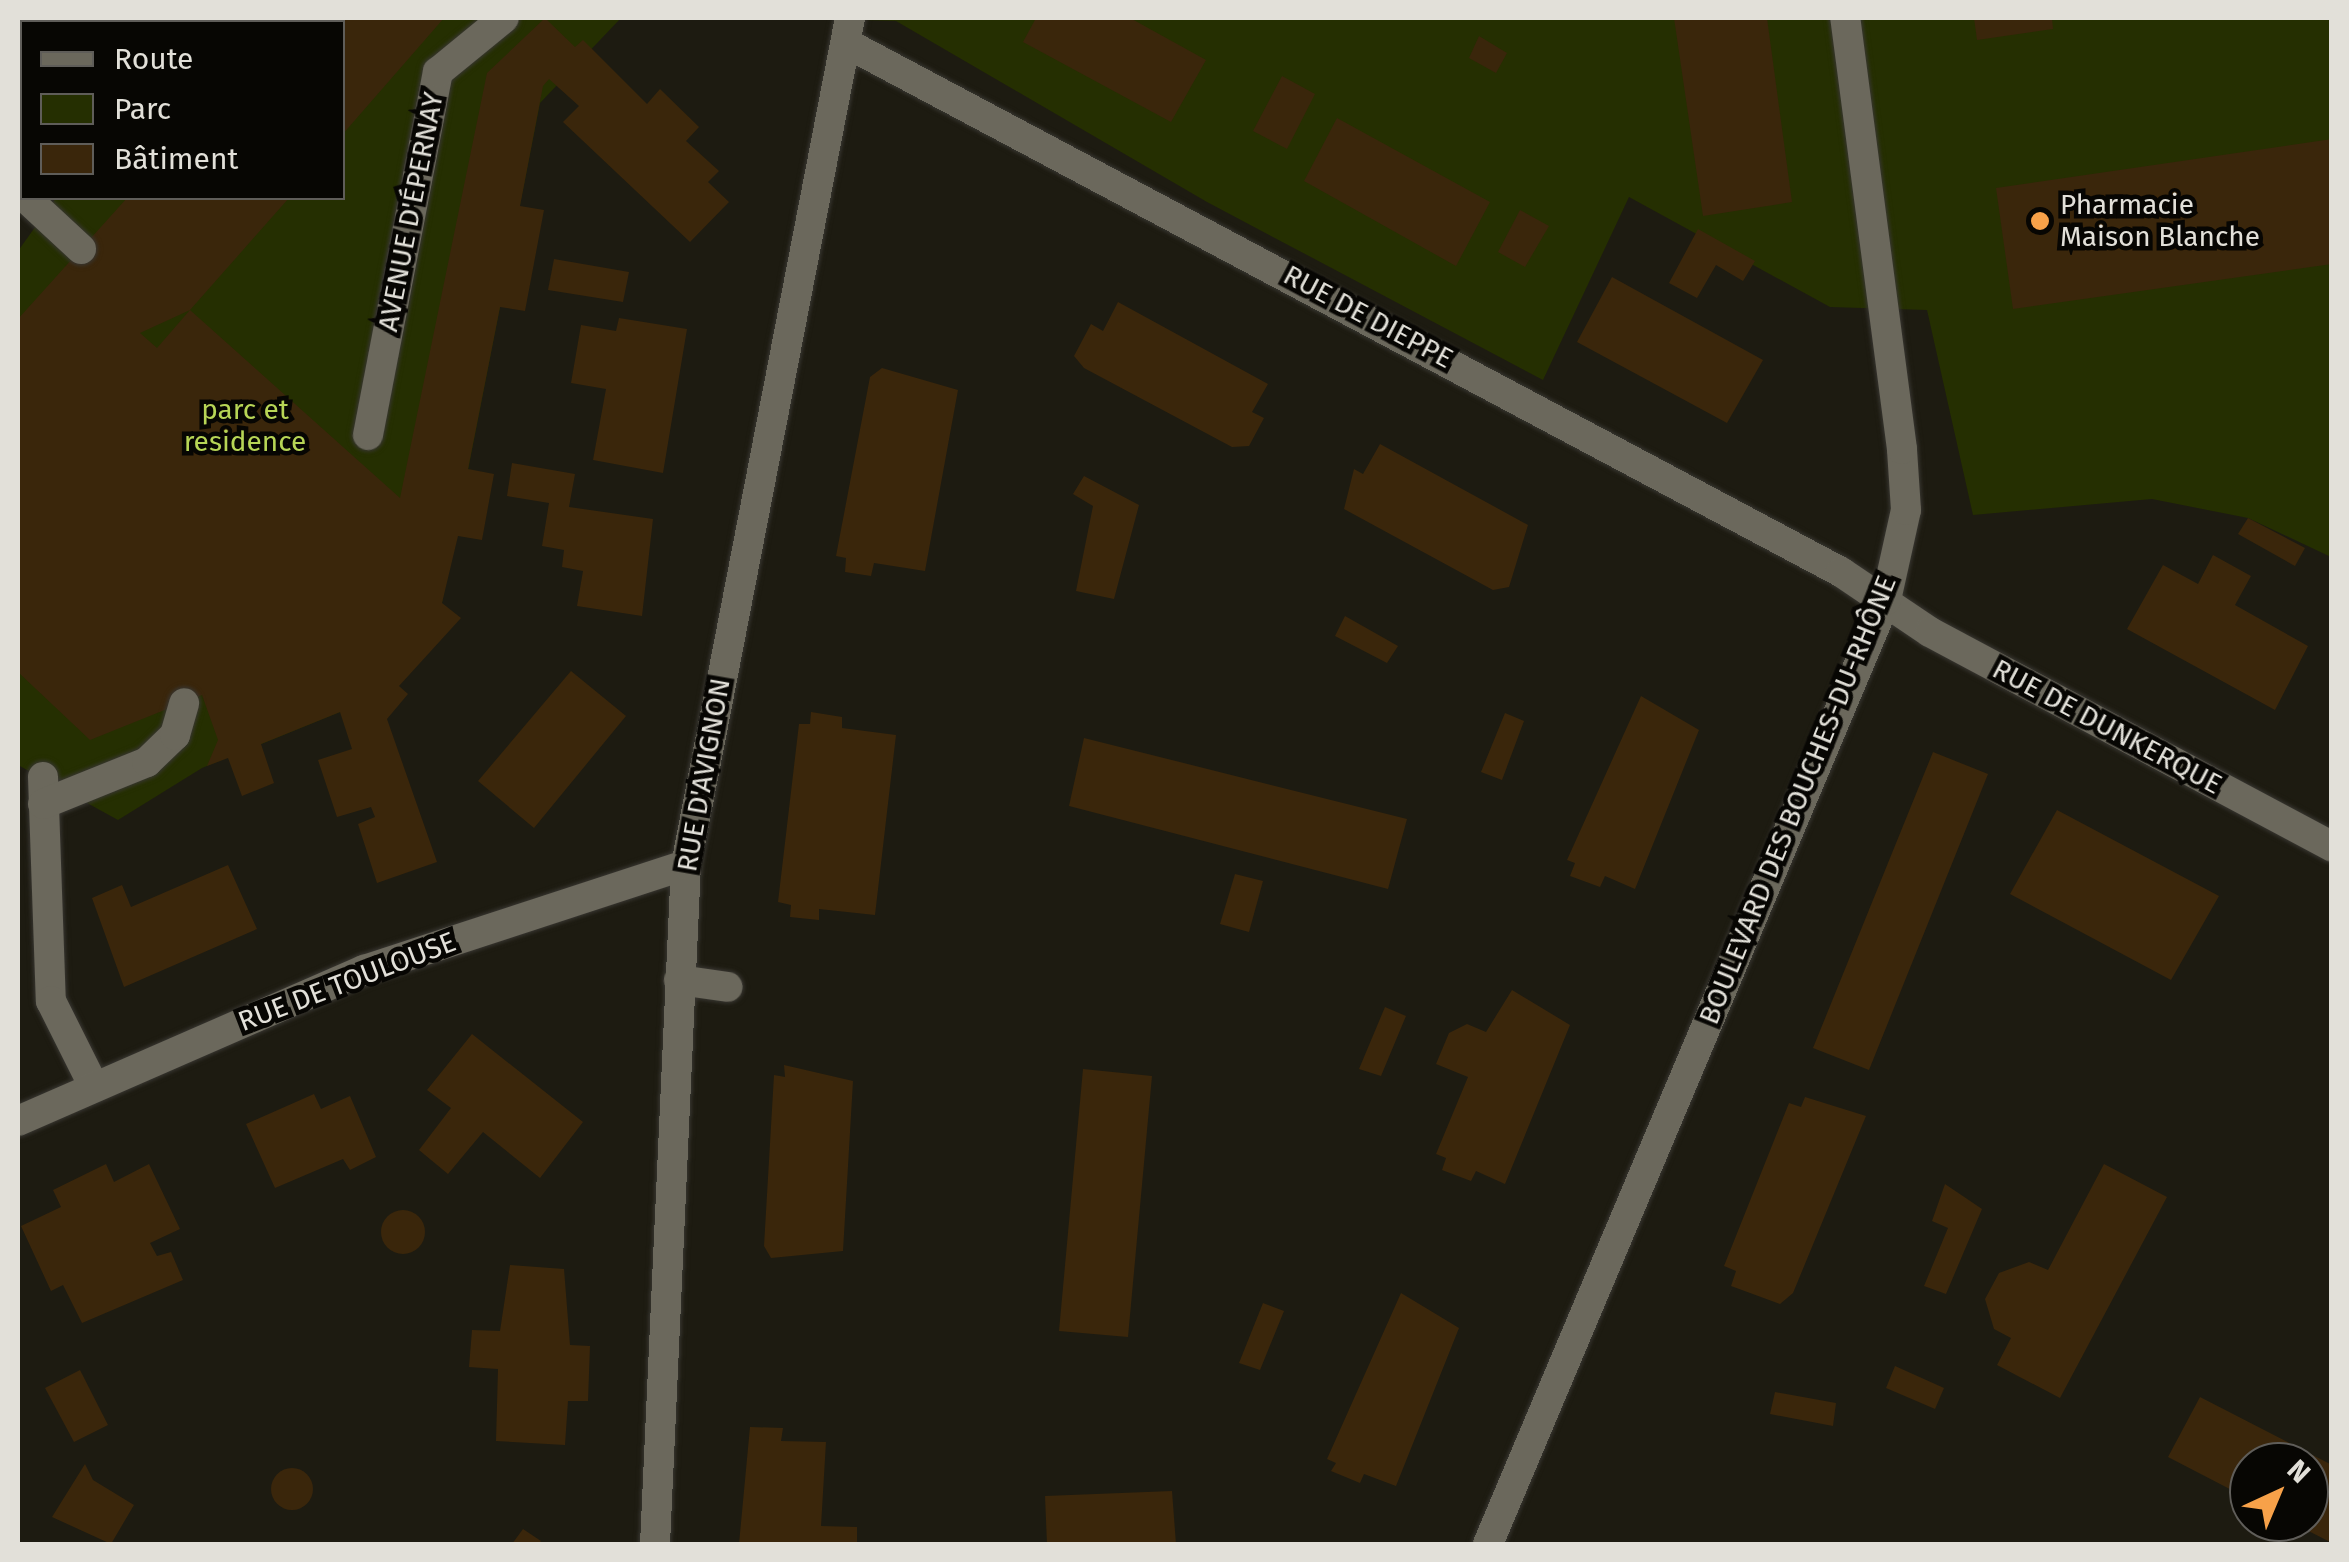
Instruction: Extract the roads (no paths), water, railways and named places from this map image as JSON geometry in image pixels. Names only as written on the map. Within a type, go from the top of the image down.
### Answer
[{"type":"street","name":"AVENUE D'ÉPERNAY","points":[[368,436],[438,72],[504,18]]},
{"type":"street","name":"BOULEVARD DES BOUCHES-DU-RHÔNE","points":[[1488,1544],[1886,600],[1906,510],[1902,449],[1845,18]]},
{"type":"street","name":"RUE DE DIEPPE","points":[[848,30],[897,62],[1886,600]]},
{"type":"street","name":"RUE D'AVIGNON","points":[[655,1544],[686,865],[823,120],[848,30]]},
{"type":"street","points":[[28,200],[80,249]]},
{"type":"street","name":"RUE DE DUNKERQUE","points":[[1886,600],[2332,847]]},
{"type":"street","points":[[93,1085],[51,1002],[43,791],[147,762],[174,735],[184,703]]},
{"type":"street","name":"RUE DE TOULOUSE","points":[[18,1121],[364,970],[686,865]]},
{"type":"street","points":[[679,980],[728,988]]},
{"type":"place","name":"Pharmacie Maison Blanche","points":[[2040,221]]},
{"type":"park label","name":"parc et residence","points":[[245,426]]}]
